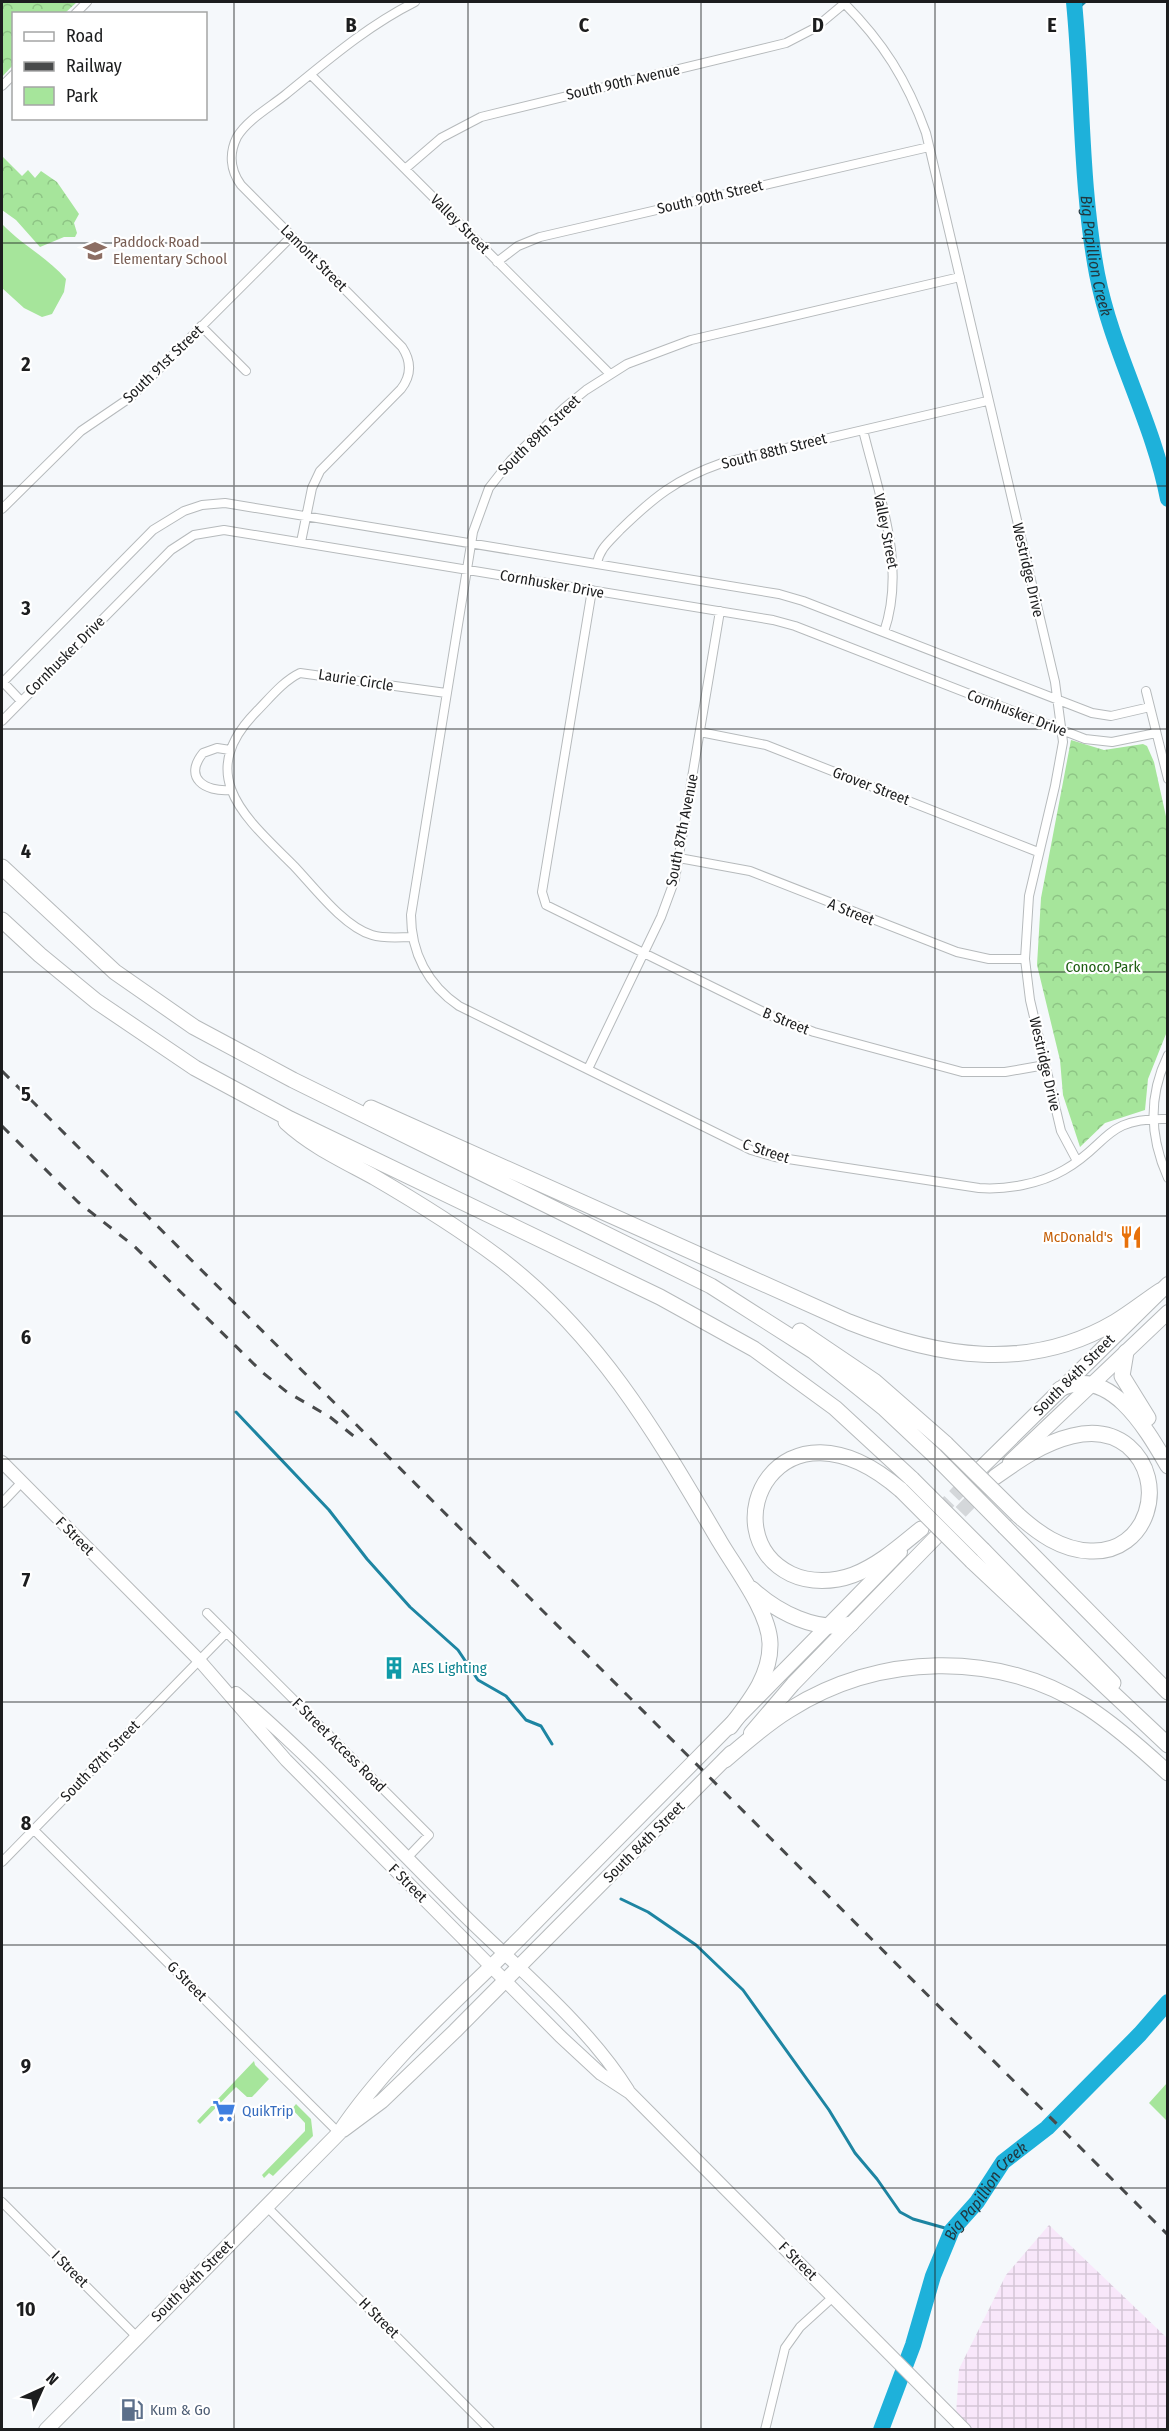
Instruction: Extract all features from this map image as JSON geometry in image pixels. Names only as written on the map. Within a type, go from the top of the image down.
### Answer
[{"type":"highway","points":[[2,867],[115,972],[213,1039],[819,1341],[874,1381],[946,1444],[1018,1515],[1047,1538],[1061,1545],[1089,1551],[1103,1551],[1117,1547],[1140,1530],[1152,1504],[1151,1479],[1140,1456],[1111,1436],[1093,1434],[1075,1436],[1052,1443],[994,1477]]},
{"type":"highway","points":[[2,920],[40,955],[126,1023],[195,1068],[273,1110],[642,1288],[737,1339],[820,1395],[912,1479],[977,1556],[1167,1745]]},
{"type":"highway","points":[[213,1039],[613,1214],[849,1322],[930,1349],[977,1355],[1047,1347],[1072,1340],[1115,1322],[1164,1287]]},
{"type":"highway","points":[[273,1110],[305,1140],[407,1197],[477,1241],[523,1276],[596,1350],[634,1401],[734,1565],[761,1613],[770,1642],[767,1665],[760,1683],[730,1727]]},
{"type":"highway","points":[[711,1286],[764,1317],[822,1357],[885,1409],[935,1456],[1167,1692]]},
{"type":"highway","points":[[1126,1352],[1122,1376],[1154,1430],[1167,1465]]},
{"type":"highway","points":[[1060,1389],[1078,1382],[1113,1395],[1133,1412],[1167,1465]]},
{"type":"highway","points":[[923,1528],[867,1568],[838,1580],[825,1581],[796,1576],[783,1570],[772,1561],[758,1538],[756,1509],[764,1485],[778,1467],[799,1455],[823,1451],[848,1457],[871,1467],[977,1556],[1167,1740]]},
{"type":"highway","points":[[734,1565],[753,1590],[775,1607],[827,1627],[851,1624]]},
{"type":"highway","points":[[725,1760],[783,1714],[827,1690],[882,1672],[951,1665],[985,1669],[1021,1677],[1066,1695],[1128,1737],[1167,1773]]},
{"type":"main road","name":"South 84th Street","points":[[982,1467],[1164,1287]]},
{"type":"main road","name":"South 84th Street","points":[[994,1477],[1167,1312]]},
{"type":"main road","name":"South 84th Street","points":[[46,2430],[339,2133],[373,2088],[923,1528]]},
{"type":"main road","name":"South 84th Street","points":[[339,2133],[382,2101],[505,1981],[725,1760],[851,1624],[936,1537]]},
{"type":"street","points":[[310,75],[373,26],[415,2]]},
{"type":"street","name":"Westridge Drive","points":[[844,2],[872,33],[899,70],[918,111],[929,147],[1057,700],[1061,730],[1060,765],[1029,896],[1025,959],[1030,1000],[1060,1131],[1077,1161]]},
{"type":"street","name":"South 90th Avenue","points":[[405,169],[441,138],[481,117],[786,43],[815,28],[844,2]]},
{"type":"street","name":"Lamont Street","points":[[306,516],[312,488],[320,471],[407,380],[410,365],[402,347],[237,180],[232,155],[241,132],[310,75]]},
{"type":"street","name":"Valley Street","points":[[310,75],[610,374]]},
{"type":"street","name":"South 90th Street","points":[[497,261],[518,246],[540,237],[929,147]]},
{"type":"street","name":"South 91st Street","points":[[2,509],[81,431],[130,397],[292,236]]},
{"type":"street","name":"South 89th Street","points":[[413,937],[411,915],[471,543],[481,506],[500,472],[564,408],[610,374],[645,356],[691,340],[960,277]]},
{"type":"street","points":[[201,326],[246,371]]},
{"type":"street","name":"South 88th Street","points":[[597,564],[603,548],[651,500],[676,482],[722,463],[987,400]]},
{"type":"street","name":"Valley Street","points":[[863,430],[894,562],[893,604],[884,632]]},
{"type":"street","name":"Cornhusker Drive","points":[[2,682],[153,530],[175,515],[202,505],[225,503],[778,594],[803,600],[1057,700],[1105,716],[1150,707]]},
{"type":"street","points":[[301,542],[306,516]]},
{"type":"street","name":"Cornhusker Drive","points":[[2,721],[171,550],[187,538],[207,531],[224,530],[720,611],[795,626],[1061,730],[1103,742],[1120,741],[1156,733]]},
{"type":"street","name":"B Street","points":[[592,590],[542,892],[546,905],[790,1024],[938,1067],[985,1073],[1045,1065]]},
{"type":"street","name":"South 87th Avenue","points":[[588,1069],[669,898],[679,858],[720,611]]},
{"type":"street","name":"Laurie Circle","points":[[230,750],[250,719],[288,681],[300,673],[446,693]]},
{"type":"street","points":[[2,682],[21,701]]},
{"type":"street","points":[[1146,691],[1167,779]]},
{"type":"street","name":"Grover Street","points":[[700,732],[766,745],[1038,852]]},
{"type":"street","points":[[230,790],[210,790],[203,786],[196,773],[196,766],[203,753],[217,748],[230,750],[227,768],[230,790],[248,820],[348,921],[372,935],[413,937]]},
{"type":"street","name":"A Street","points":[[679,858],[750,872],[957,952],[989,958],[1025,959]]},
{"type":"street","name":"C Street","points":[[413,937],[426,972],[451,1000],[751,1150],[775,1157],[988,1188],[1038,1180],[1065,1170],[1117,1127],[1152,1118],[1167,1119]]},
{"type":"street","points":[[1167,1055],[1157,1076],[1152,1118],[1154,1138],[1167,1178]]},
{"type":"street","name":"F Street","points":[[2,1462],[199,1660],[298,1748],[518,1968],[599,2050],[630,2093]]},
{"type":"street","points":[[2,1503],[21,1483]]},
{"type":"street","name":"F Street Access Road","points":[[207,1613],[429,1835],[407,1858]]},
{"type":"street","points":[[199,1660],[226,1633]]},
{"type":"street","name":"F Street","points":[[199,1660],[286,1760],[491,1967],[579,2055],[630,2093],[965,2430]]},
{"type":"street","name":"South 87th Street","points":[[2,1862],[199,1660]]},
{"type":"street","name":"G Street","points":[[34,1830],[339,2133]]},
{"type":"street","name":"I Street","points":[[2,2202],[137,2337]]},
{"type":"street","name":"H Street","points":[[267,2207],[490,2430]]},
{"type":"street","points":[[765,2430],[785,2348],[800,2327],[833,2297]]},
{"type":"shaded area","points":[[1049,2225],[1167,2338],[1167,2429],[955,2430],[959,2369],[1006,2275]]},
{"type":"green space","points":[[2,2],[77,2],[66,12],[12,12],[12,66],[2,77]]},
{"type":"green space","points":[[2,156],[22,176],[28,170],[35,178],[41,171],[57,182],[79,214],[74,223],[77,233],[75,237],[64,237],[40,247],[16,220],[2,210]]},
{"type":"green space","points":[[2,224],[66,279],[64,292],[52,314],[42,317],[24,308],[2,288]]},
{"type":"green space","name":"Conoco Park","points":[[1071,740],[1104,750],[1143,744],[1147,746],[1154,762],[1167,821],[1168,1029],[1148,1079],[1145,1110],[1105,1123],[1080,1147],[1063,1095],[1060,1060],[1037,965],[1041,898]]},
{"type":"green space","points":[[254,2061],[269,2079],[252,2097],[247,2097],[236,2087],[200,2124],[197,2121]]},
{"type":"green space","points":[[1167,2083],[1167,2121],[1149,2103]]},
{"type":"green space","points":[[296,2104],[311,2119],[313,2136],[273,2176],[269,2173],[264,2178],[262,2175],[305,2131],[305,2123],[292,2109]]},
{"type":"waterway","name":"Big Papillion Creek","points":[[1074,2],[1085,172],[1097,274],[1112,331],[1153,442],[1168,499]]},
{"type":"waterway","points":[[1075,11],[1085,2]]},
{"type":"waterway","points":[[236,1412],[329,1510],[367,1559],[410,1607],[458,1650],[478,1680],[506,1696],[526,1720],[541,1726],[552,1744]]},
{"type":"waterway","points":[[621,1899],[648,1912],[696,1945],[743,1990],[829,2110],[855,2153],[900,2212],[913,2219],[952,2230]]},
{"type":"waterway","name":"Big Papillion Creek","points":[[881,2430],[913,2345],[933,2276],[952,2230],[977,2202],[1003,2162],[1047,2128],[1140,2034],[1168,2002]]},
{"type":"tunnel","points":[[925,1526],[982,1467]]},
{"type":"tunnel","points":[[946,1527],[983,1489]]},
{"type":"railway","points":[[2,1071],[1168,2235]]},
{"type":"railway","points":[[2,1126],[78,1202],[134,1246],[262,1372],[287,1392],[330,1417],[361,1442]]},
{"type":"place","name":"Paddock Road Elementary School","points":[[95,251]]},
{"type":"place","name":"McDonald's","points":[[1131,1237]]},
{"type":"place","name":"AES Lighting","points":[[394,1668]]},
{"type":"place","name":"QuikTrip","points":[[224,2111]]},
{"type":"place","name":"Kum & Go","points":[[132,2410]]}]
